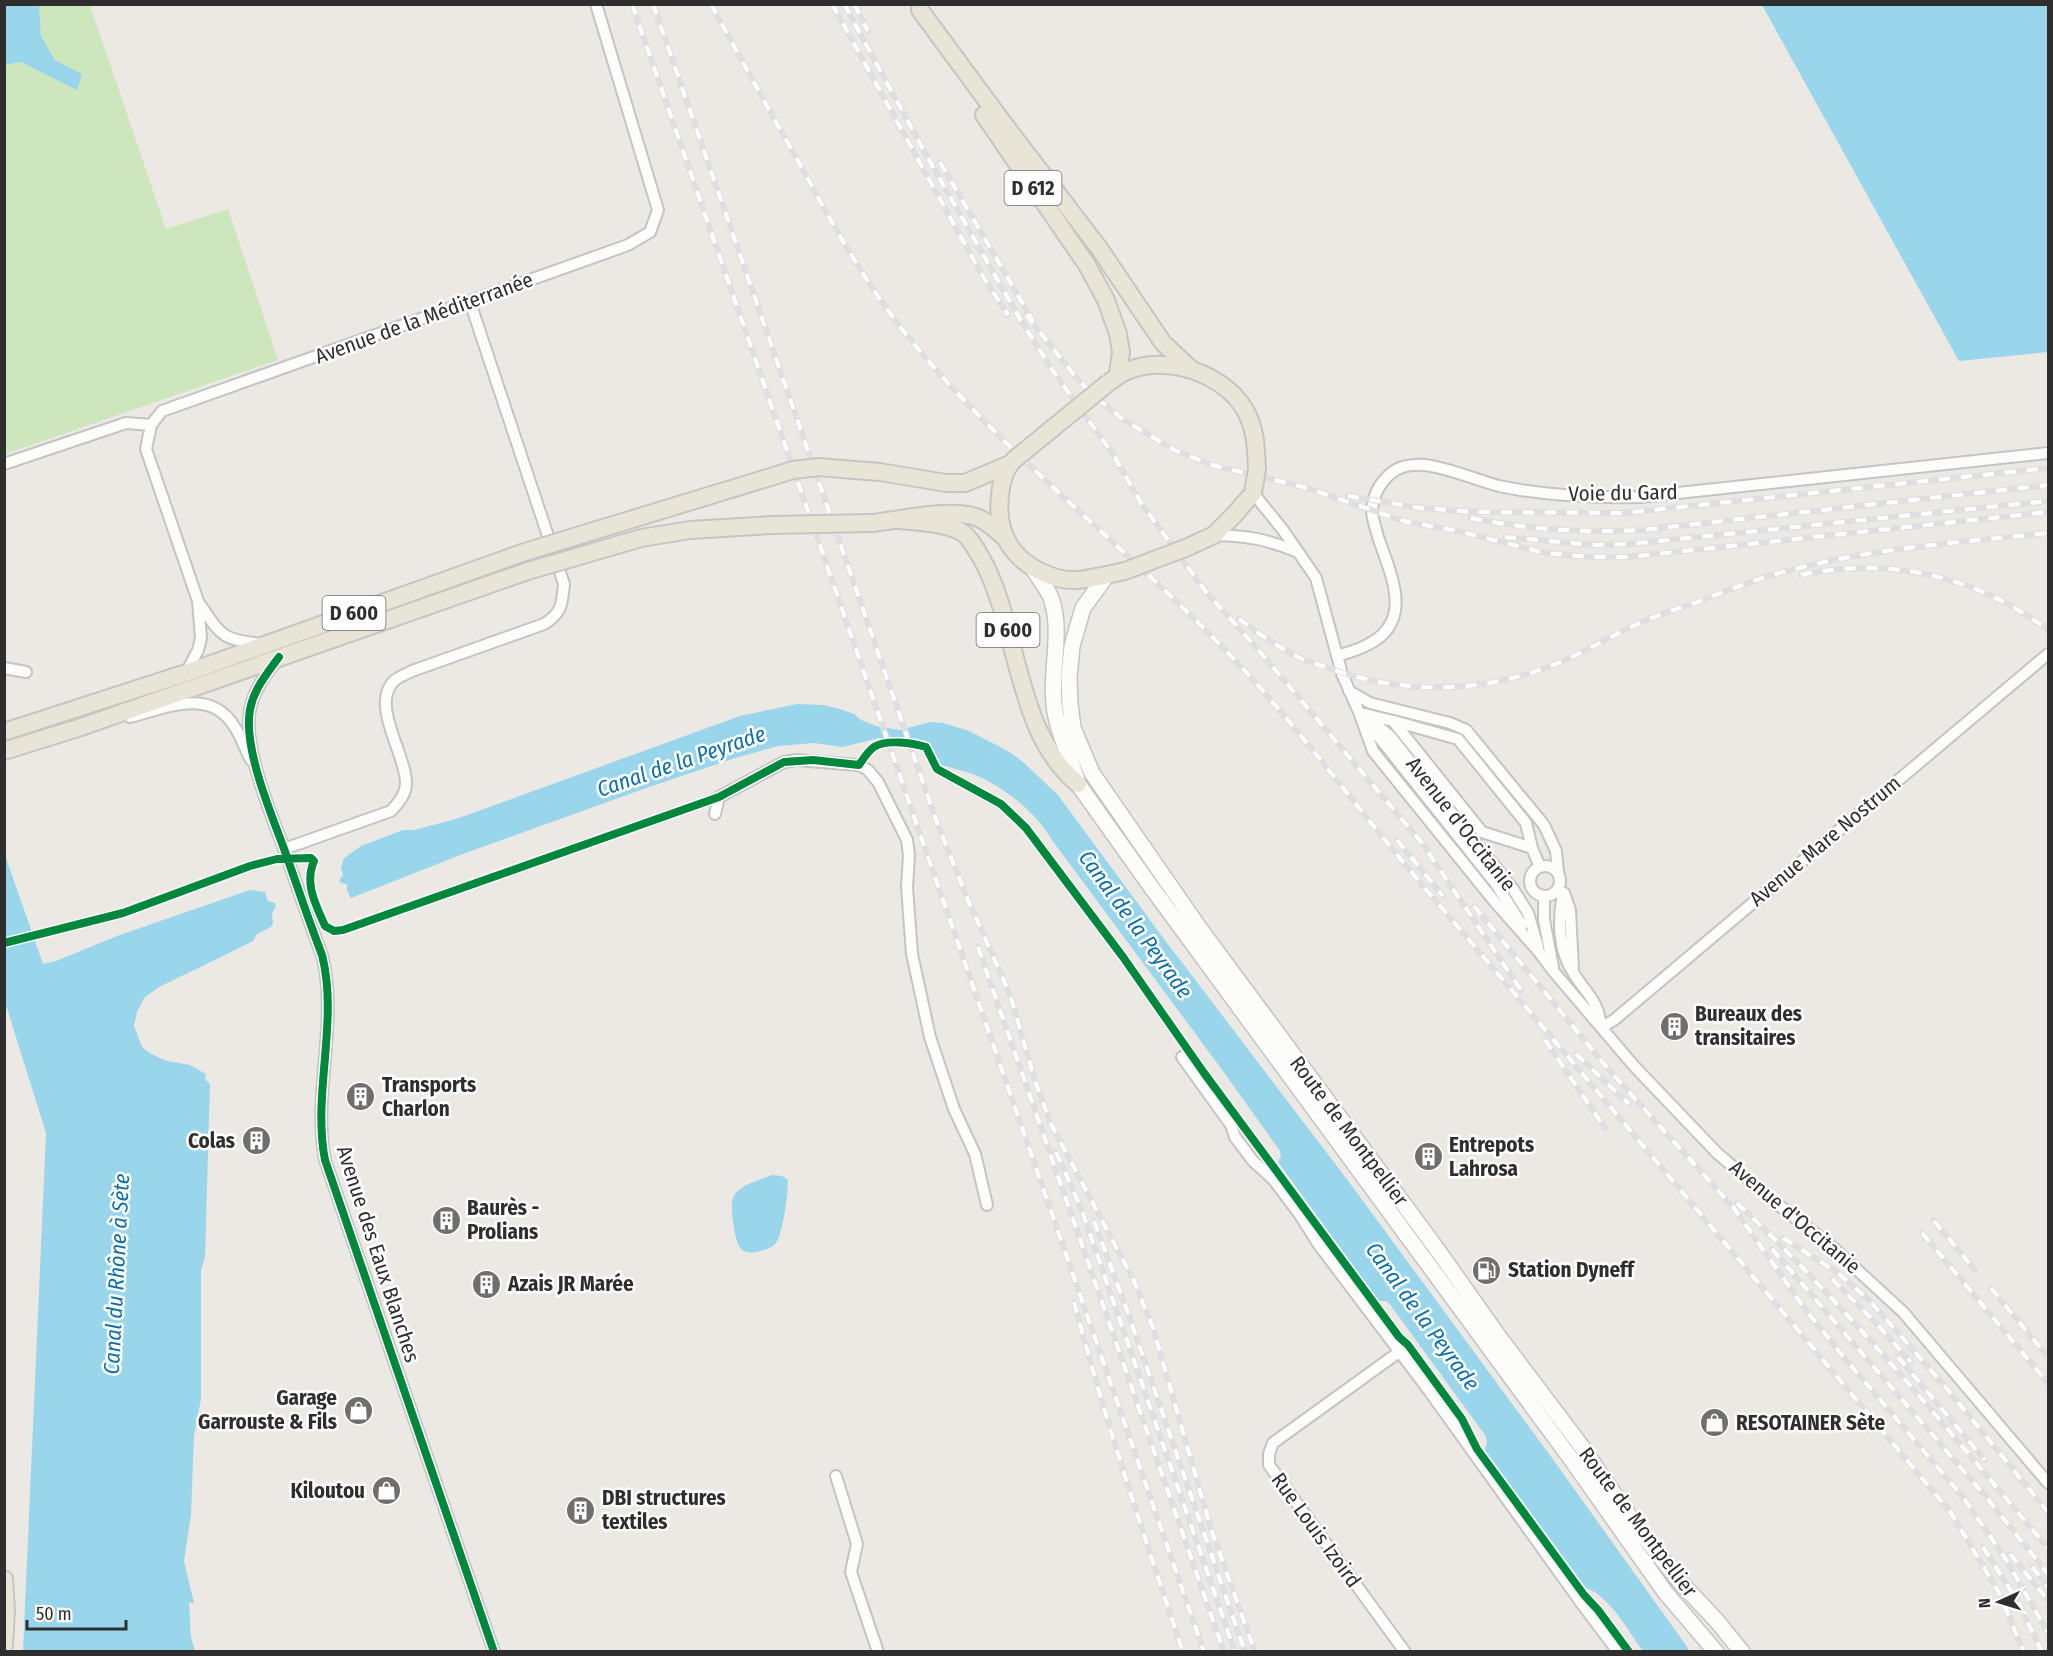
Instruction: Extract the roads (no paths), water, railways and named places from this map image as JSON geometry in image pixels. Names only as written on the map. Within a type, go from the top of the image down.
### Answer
[{"type":"main road","name":"D 612","points":[[918,7],[1099,248],[1163,343],[1191,369]]},
{"type":"main road","name":"D 612","points":[[918,7],[942,54],[1087,265],[1106,300],[1118,334],[1121,352],[1113,379]]},
{"type":"main road","points":[[1169,364],[1191,369],[1220,383],[1236,396],[1255,434],[1257,469],[1253,493],[1235,514],[1214,535],[1188,547],[1125,571],[1080,580],[1060,579],[1034,570],[1015,554],[1003,536],[998,510],[1001,486],[1012,462],[1113,379],[1137,368],[1169,364]]},
{"type":"main road","name":"D 600","points":[[4,732],[186,673],[522,553],[793,470],[819,467],[880,472],[946,483],[965,483],[1012,462]]},
{"type":"main road","name":"D 600","points":[[4,751],[78,728],[528,571],[641,538],[690,530],[771,525],[872,523],[954,514],[974,517],[991,525],[1003,536]]},
{"type":"main road","name":"D 600","points":[[900,520],[944,526],[962,533],[977,551],[997,589],[1031,713],[1047,746],[1065,774],[1078,784]]},
{"type":"main road","name":"Route de Montpellier","points":[[1034,570],[1051,597],[1056,630],[1054,705],[1059,731],[1078,784],[1571,1459],[1665,1592],[1716,1652]]},
{"type":"main road","name":"Route de Montpellier","points":[[1107,575],[1083,608],[1072,646],[1069,677],[1073,728],[1092,772],[1213,947],[1582,1447],[1636,1526],[1742,1652]]},
{"type":"main road","points":[[4,1579],[6,1611],[4,1645]]},
{"type":"street","name":"Avenue de la Méditerranée","points":[[151,425],[162,411],[470,303],[628,245],[650,232],[658,210],[596,4]]},
{"type":"street","points":[[284,849],[391,811],[403,798],[406,783],[385,708],[386,694],[394,681],[412,671],[544,624],[557,616],[562,602],[564,584],[470,303]]},
{"type":"street","points":[[4,464],[126,423],[151,425],[146,449],[198,601],[201,638],[198,650],[186,673]]},
{"type":"street","name":"Voie du Gard","points":[[1337,656],[1368,645],[1383,634],[1394,621],[1397,603],[1372,511],[1379,487],[1391,473],[1400,468],[1426,465],[1499,486],[1590,498],[1630,497],[2049,453]]},
{"type":"street","name":"Avenue d'Occitanie","points":[[1253,493],[1316,578],[1337,656],[1373,751],[1495,902],[1635,1066],[1717,1153],[1829,1244],[1903,1312],[2049,1483]]},
{"type":"street","points":[[1214,535],[1244,536],[1271,541],[1299,553]]},
{"type":"street","points":[[198,601],[220,633],[240,642],[265,644]]},
{"type":"street","name":"Avenue Mare Nostrum","points":[[1602,1027],[1614,1020],[2049,654]]},
{"type":"street","name":"Avenue des Eaux Blanches","points":[[258,774],[249,718],[258,687],[279,657]]},
{"type":"street","points":[[4,668],[26,672]]},
{"type":"street","points":[[1349,691],[1370,703],[1450,723],[1466,730],[1544,825],[1556,852],[1562,889],[1560,911],[1563,948],[1572,972],[1600,1010],[1602,1027]]},
{"type":"street","name":"Avenue des Eaux Blanches","points":[[78,728],[104,724],[186,702],[207,704],[218,708],[233,725],[258,774],[327,974],[322,1133],[325,1160],[494,1652]]},
{"type":"street","points":[[1359,712],[1458,739],[1526,823],[1532,848],[1540,867]]},
{"type":"street","name":"Avenue d'Occitanie","points":[[1359,712],[1390,736],[1513,889],[1528,913],[1539,952]]},
{"type":"street","points":[[1394,721],[1482,832],[1532,848]]},
{"type":"street","points":[[715,814],[719,797],[784,762],[813,760],[859,765],[873,775],[906,840],[909,855],[907,887],[912,954],[930,1037],[954,1109],[975,1154],[987,1205]]},
{"type":"street","points":[[1558,872],[1550,866],[1540,867],[1532,873],[1530,883],[1535,892],[1544,896],[1552,895],[1562,889]]},
{"type":"street","points":[[1544,896],[1545,920],[1554,972]]},
{"type":"street","points":[[1182,1057],[1231,1125],[1235,1137],[1253,1161],[1273,1179],[1618,1652]]},
{"type":"street","name":"Rue Louis Izoird","points":[[1399,1352],[1273,1443],[1269,1454],[1269,1465],[1405,1652]]},
{"type":"street","points":[[836,1476],[857,1544],[851,1572],[878,1652]]},
{"type":"water","points":[[5,4],[39,5],[41,36],[55,60],[82,74],[77,90],[21,62],[5,65]]},
{"type":"water","points":[[1762,5],[2048,5],[2048,352],[1959,361]]},
{"type":"water","name":"Canal de la Peyrade","points":[[797,704],[823,705],[840,709],[876,726],[900,730],[930,722],[943,723],[969,731],[1008,751],[1058,795],[1161,935],[1349,1182],[1552,1458],[1690,1651],[1643,1651],[1603,1598],[1586,1588],[1485,1450],[1487,1442],[1485,1435],[1389,1303],[1379,1301],[1278,1162],[1281,1156],[1280,1151],[1038,821],[1000,788],[978,776],[938,764],[934,752],[927,745],[879,738],[842,747],[814,743],[778,746],[649,787],[463,854],[351,898],[347,891],[347,884],[339,881],[343,875],[341,868],[344,858],[361,846],[403,830],[414,830],[456,819],[740,716]]},
{"type":"water","name":"Canal du Rhône à Sète","points":[[5,855],[43,964],[250,890],[265,892],[268,901],[275,903],[276,907],[272,913],[271,927],[257,934],[253,941],[159,987],[144,998],[137,1012],[134,1026],[142,1047],[151,1054],[167,1061],[190,1065],[206,1074],[205,1079],[210,1084],[205,1257],[201,1271],[201,1399],[194,1436],[191,1514],[184,1561],[194,1603],[189,1603],[191,1637],[195,1651],[23,1651],[46,1133],[5,1002]]},
{"type":"water","points":[[772,1175],[782,1176],[788,1180],[785,1213],[779,1238],[769,1248],[753,1252],[744,1251],[735,1235],[732,1213],[733,1198],[736,1192],[750,1183]]},
{"type":"railway","points":[[632,4],[1204,1652]]},
{"type":"railway","points":[[653,4],[935,817],[1012,1001],[1035,1081],[1051,1124],[1134,1281],[1153,1328],[1211,1529],[1255,1652]]},
{"type":"railway","points":[[711,4],[842,239],[870,285],[902,329],[958,394],[1042,477],[1215,639],[1276,706],[1377,831],[1951,1513],[1998,1591],[2024,1652]]},
{"type":"railway","points":[[832,4],[982,275],[1008,315]]},
{"type":"railway","points":[[844,4],[929,160],[1020,319],[1053,371],[1113,454],[1141,503],[1206,592],[1255,646],[1422,843],[1521,990]]},
{"type":"railway","points":[[854,4],[868,31]]},
{"type":"railway","points":[[940,162],[1033,321]]},
{"type":"railway","points":[[1026,315],[1095,397],[1124,420],[1174,450],[1212,465],[1307,488],[1407,522],[1458,531],[1545,553],[1588,557],[1628,557],[2048,512]]},
{"type":"railway","points":[[1348,496],[1421,508],[1476,512],[1624,513],[2048,468]]},
{"type":"railway","points":[[1471,518],[1556,530],[1642,530],[2048,485]]},
{"type":"railway","points":[[1505,537],[1594,545],[1630,544],[2048,501]]},
{"type":"railway","points":[[1239,619],[1268,640],[1300,658],[1353,676],[1408,686],[1465,686],[1521,676],[1548,667],[1656,616],[1801,567],[1906,548],[2048,533]]},
{"type":"railway","points":[[1801,575],[1866,568],[1931,575],[1992,596],[2021,611],[2048,630]]},
{"type":"railway","points":[[1397,840],[1443,896]]},
{"type":"railway","points":[[1474,906],[1609,1070],[1733,1207],[1805,1309],[1963,1497],[2007,1561],[2048,1633]]},
{"type":"railway","points":[[978,947],[1224,1652]]},
{"type":"railway","points":[[1545,1040],[1605,1128]]},
{"type":"railway","points":[[1576,1054],[1629,1104]]},
{"type":"railway","points":[[1056,1152],[1081,1208],[1235,1652]]},
{"type":"railway","points":[[1737,1203],[1779,1243],[1859,1328],[2048,1548]]},
{"type":"railway","points":[[1094,1221],[1245,1652]]},
{"type":"railway","points":[[1934,1221],[1975,1270]]},
{"type":"railway","points":[[1922,1233],[2048,1383]]},
{"type":"railway","points":[[1783,1238],[1838,1273],[1869,1300],[1943,1384],[2048,1512]]},
{"type":"railway","points":[[1772,1249],[1987,1498],[2048,1574]]},
{"type":"railway","points":[[1832,1279],[1911,1362]]},
{"type":"railway","points":[[1991,1288],[2048,1357]]},
{"type":"railway","points":[[1074,1302],[1112,1434],[1183,1652]]},
{"type":"railway","points":[[1898,1357],[1985,1460]]},
{"type":"railway","points":[[1983,1547],[2018,1602],[2042,1652]]},
{"type":"railway","points":[[2010,1554],[2048,1600]]},
{"type":"railway","points":[[2032,1567],[2048,1587]]},
{"type":"place","name":"Bureaux des transitaires","points":[[1674,1026]]},
{"type":"place","name":"Transports Charlon","points":[[361,1097]]},
{"type":"place","name":"Colas","points":[[256,1141]]},
{"type":"place","name":"Entrepots Lahrosa","points":[[1428,1157]]},
{"type":"place","name":"Baurès - Prolians","points":[[446,1220]]},
{"type":"place","name":"Station Dyneff","points":[[1487,1270]]},
{"type":"place","name":"Azais JR Marée","points":[[487,1284]]},
{"type":"place","name":"Garage Garrouste & Fils","points":[[358,1410]]},
{"type":"place","name":"RESOTAINER Sète","points":[[1715,1423]]},
{"type":"place","name":"Kiloutou","points":[[386,1491]]},
{"type":"place","name":"DBI structures textiles","points":[[581,1510]]}]
